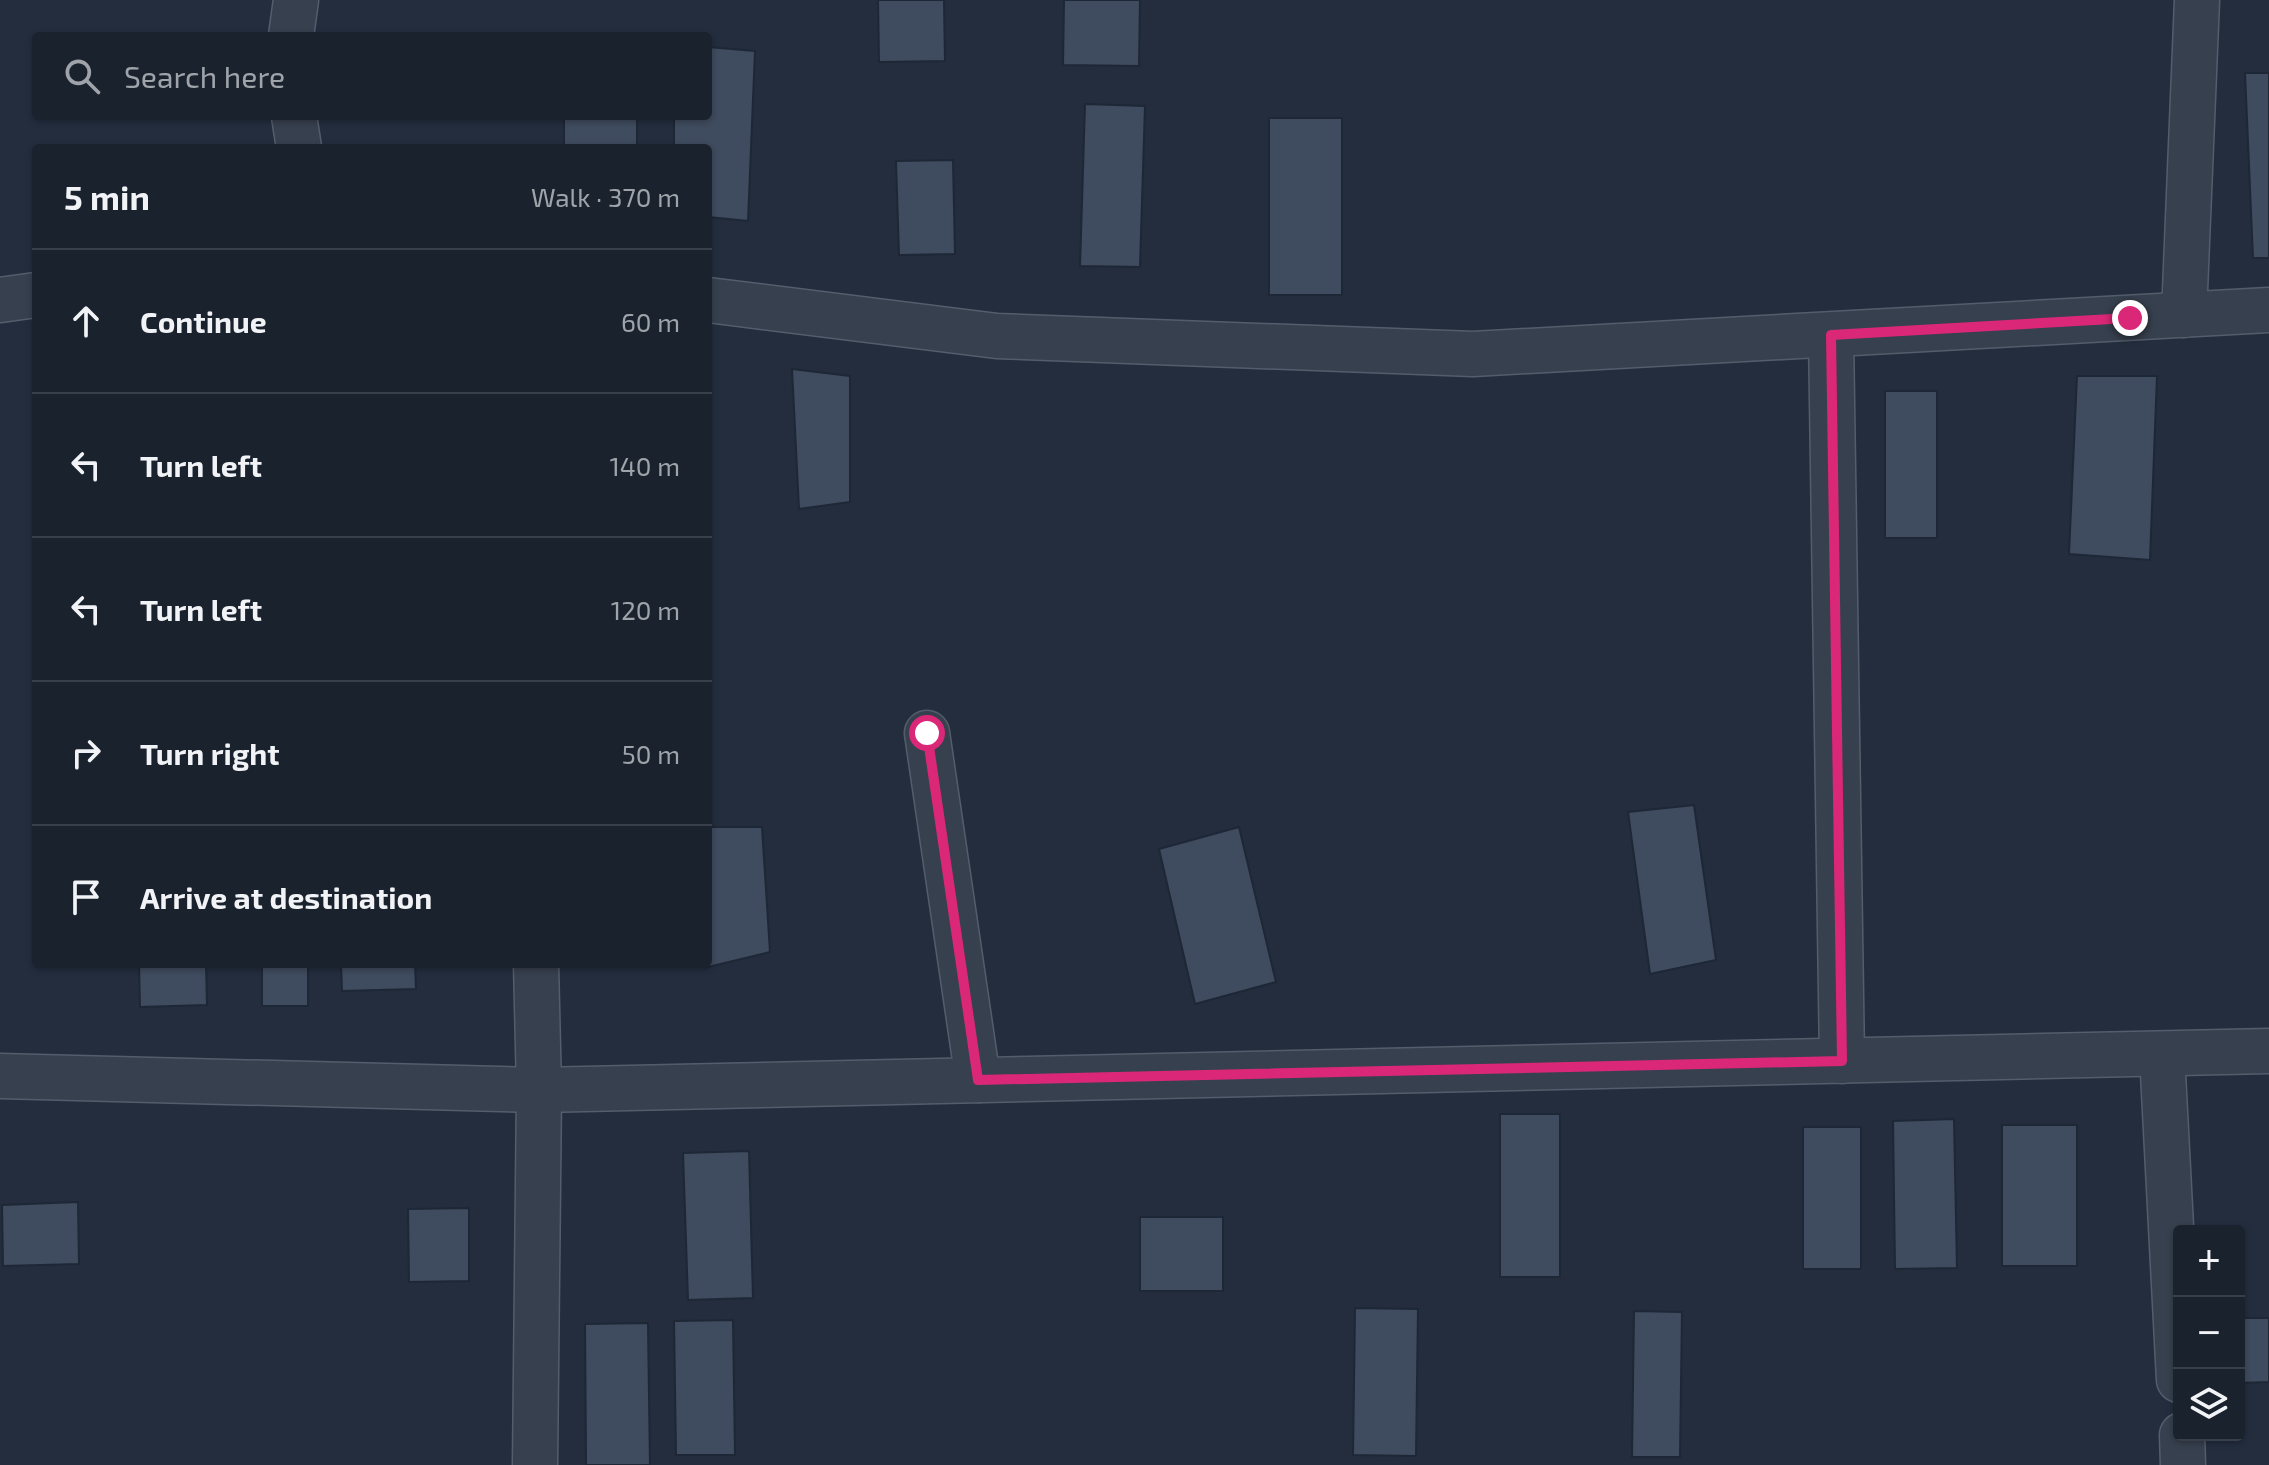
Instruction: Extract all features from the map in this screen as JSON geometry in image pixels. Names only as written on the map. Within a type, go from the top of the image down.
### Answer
[{"type":"street","points":[[292,32],[296,0]]},
{"type":"street","points":[[2184,315],[2197,0]]},
{"type":"street","points":[[295,120],[298,144]]},
{"type":"street","points":[[0,300],[32,296]]},
{"type":"street","points":[[712,300],[997,336],[1473,354],[2269,310]]},
{"type":"street","points":[[1831,335],[1842,1061]]},
{"type":"street","points":[[927,733],[978,1080]]},
{"type":"street","points":[[535,1465],[539,1090],[536,968]]},
{"type":"street","points":[[0,1076],[539,1090],[2269,1051]]},
{"type":"street","points":[[2162,1054],[2178,1369]]},
{"type":"street","points":[[2182,1441],[2183,1465]]},
{"type":"building","points":[[878,0],[944,0],[945,61],[879,62]]},
{"type":"building","points":[[1064,0],[1140,0],[1139,66],[1063,65]]},
{"type":"building","points":[[712,47],[755,51],[748,221],[712,217],[712,144],[674,144],[674,120],[712,120]]},
{"type":"building","points":[[2245,73],[2269,73],[2269,258],[2253,258]]},
{"type":"building","points":[[1085,104],[1145,106],[1140,267],[1080,266]]},
{"type":"building","points":[[1269,118],[1342,118],[1342,295],[1269,295]]},
{"type":"building","points":[[564,120],[637,120],[637,144],[564,144]]},
{"type":"building","points":[[953,160],[955,254],[899,255],[896,161]]},
{"type":"building","points":[[792,369],[850,376],[850,502],[799,509]]},
{"type":"building","points":[[2077,376],[2157,376],[2150,560],[2069,554]]},
{"type":"building","points":[[1885,391],[1937,391],[1937,538],[1885,538]]},
{"type":"building","points":[[1694,805],[1716,960],[1650,974],[1628,812]]},
{"type":"building","points":[[712,827],[762,827],[770,952],[712,966]]},
{"type":"building","points":[[1239,827],[1276,982],[1195,1004],[1159,849]]},
{"type":"building","points":[[139,968],[206,968],[207,1005],[140,1007]]},
{"type":"building","points":[[262,968],[308,968],[308,1006],[262,1006]]},
{"type":"building","points":[[341,968],[415,968],[416,989],[342,991]]},
{"type":"building","points":[[1500,1114],[1560,1114],[1560,1277],[1500,1277]]},
{"type":"building","points":[[1954,1119],[1957,1268],[1895,1269],[1893,1121]]},
{"type":"building","points":[[2002,1125],[2077,1125],[2077,1266],[2002,1266]]},
{"type":"building","points":[[1803,1127],[1861,1127],[1861,1269],[1803,1269]]},
{"type":"building","points":[[749,1151],[753,1298],[688,1300],[683,1153]]},
{"type":"building","points":[[78,1202],[79,1264],[3,1266],[2,1205]]},
{"type":"building","points":[[469,1208],[469,1281],[409,1282],[408,1209]]},
{"type":"building","points":[[1140,1217],[1223,1217],[1223,1291],[1140,1291]]},
{"type":"building","points":[[1355,1308],[1418,1309],[1416,1456],[1353,1455]]},
{"type":"building","points":[[1634,1311],[1682,1312],[1680,1457],[1632,1457]]},
{"type":"building","points":[[2245,1318],[2269,1318],[2269,1382],[2245,1383]]},
{"type":"building","points":[[733,1320],[735,1455],[676,1455],[674,1321]]},
{"type":"building","points":[[648,1323],[650,1465],[586,1465],[585,1324]]},
{"type":"route","points":[[927,733],[978,1080],[1842,1061],[1831,335],[2130,318]]}]
